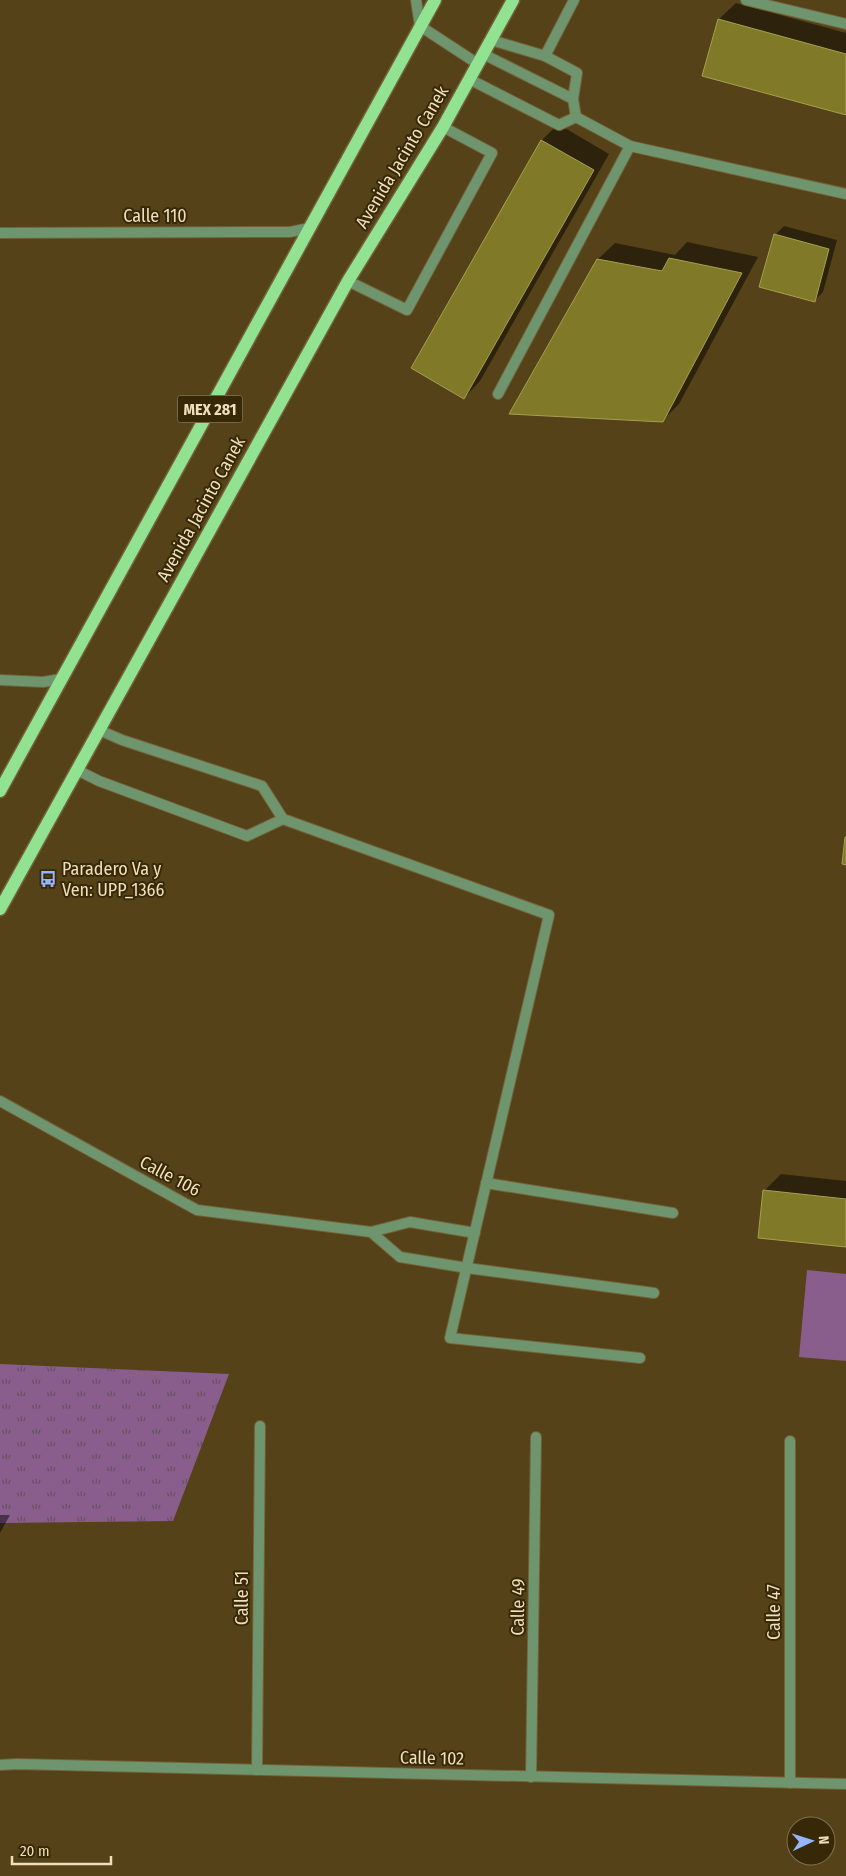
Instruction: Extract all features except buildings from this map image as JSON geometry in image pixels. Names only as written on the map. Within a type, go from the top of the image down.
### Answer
[{"type":"main road","name":"MEX 281","points":[[0,791],[435,0]]},
{"type":"main road","name":"Avenida Jacinto Canek","points":[[0,909],[348,281],[443,127],[513,0]]},
{"type":"street","points":[[416,0],[420,26],[481,59],[573,99]]},
{"type":"street","points":[[544,56],[574,0]]},
{"type":"street","points":[[746,0],[766,2],[846,24]]},
{"type":"street","points":[[491,40],[544,56],[577,73],[573,99],[576,117]]},
{"type":"street","points":[[469,79],[559,125],[576,117]]},
{"type":"street","points":[[576,117],[630,146],[846,194]]},
{"type":"street","points":[[348,281],[407,310],[492,153],[443,127]]},
{"type":"street","points":[[498,394],[630,146]]},
{"type":"street","name":"Calle 110","points":[[0,233],[290,232],[310,228]]},
{"type":"street","points":[[0,680],[43,682],[61,679]]},
{"type":"street","points":[[99,730],[122,740],[262,786],[283,819],[549,915],[450,1338],[640,1358]]},
{"type":"street","points":[[77,770],[99,781],[247,836],[283,819]]},
{"type":"street","name":"Calle 106","points":[[0,1101],[197,1210],[371,1232]]},
{"type":"street","points":[[486,1184],[673,1214]]},
{"type":"street","points":[[371,1232],[410,1222],[475,1233]]},
{"type":"street","points":[[371,1232],[400,1257],[654,1293]]},
{"type":"street","name":"Calle 51","points":[[257,1770],[260,1426]]},
{"type":"street","name":"Calle 49","points":[[531,1777],[536,1437]]},
{"type":"street","name":"Calle 47","points":[[790,1441],[790,1783]]},
{"type":"street","name":"Calle 102","points":[[0,1759],[17,1764]]},
{"type":"street","name":"Calle 102","points":[[0,1765],[846,1784]]},
{"type":"green space","points":[[807,1270],[846,1274],[846,1361],[799,1357]]},
{"type":"green space","points":[[0,1364],[229,1374],[173,1521],[0,1523]]},
{"type":"place","name":"Paradero Va y Ven: UPP_1366","points":[[48,879]]}]
